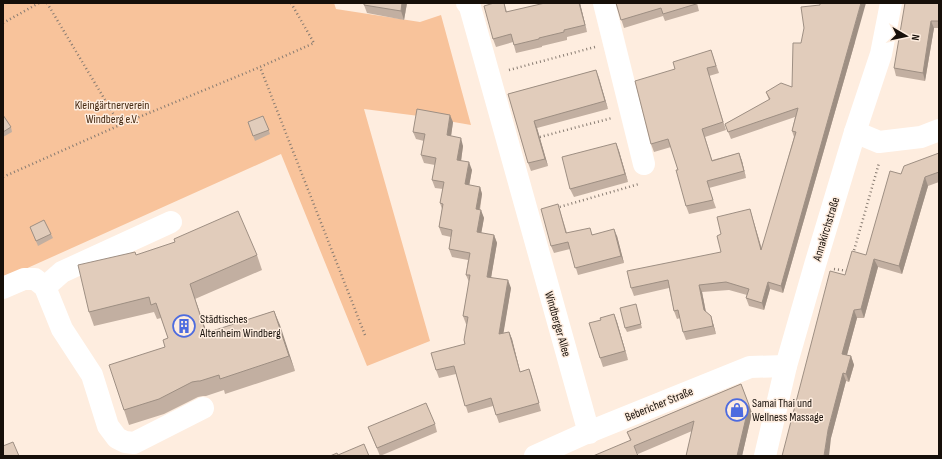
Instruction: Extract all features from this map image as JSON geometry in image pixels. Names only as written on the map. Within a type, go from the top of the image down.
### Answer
[{"type":"street","name":"Windberger Allee","points":[[467,3],[470,8],[589,433]]},
{"type":"street","points":[[604,3],[644,164]]},
{"type":"street","name":"Annakirchstraße","points":[[765,456],[786,366],[855,132],[881,54],[892,3]]},
{"type":"street","points":[[855,132],[879,142],[921,137],[939,130]]},
{"type":"street","points":[[45,287],[62,272],[170,222]]},
{"type":"street","points":[[3,288],[24,279],[35,279],[45,287],[62,329],[92,375],[108,426],[117,438],[125,442],[134,443],[203,408]]},
{"type":"street","name":"Bebericher Straße","points":[[535,456],[750,367],[786,366]]},
{"type":"path","points":[[3,23],[39,3]]},
{"type":"path","points":[[47,3],[120,125]]},
{"type":"path","points":[[3,177],[120,125],[314,43],[291,3]]},
{"type":"path","points":[[489,75],[614,42]]},
{"type":"path","points":[[260,67],[365,335]]},
{"type":"path","points":[[509,146],[632,112]]},
{"type":"path","points":[[852,256],[886,141]]},
{"type":"path","points":[[528,215],[639,185],[644,164]]},
{"type":"path","points":[[815,265],[848,271],[850,264]]},
{"type":"green space","name":"Kleingärtnerverein Windberg e.V.","points":[[3,3],[334,3],[336,9],[420,22],[441,15],[471,125],[419,116],[364,109],[430,341],[367,366],[281,154],[3,279]]},
{"type":"building","points":[[364,3],[402,3],[401,11],[364,5]]},
{"type":"building","points":[[494,3],[504,3],[506,12],[545,3],[579,3],[585,25],[514,45],[511,34],[493,39],[484,6]]},
{"type":"building","points":[[616,3],[696,4],[663,14],[661,8],[621,20]]},
{"type":"building","points":[[820,3],[861,3],[781,286],[768,282],[762,303],[746,298],[749,289],[726,282],[699,285],[704,310],[711,316],[713,326],[683,332],[678,310],[674,311],[668,280],[631,288],[627,271],[721,252],[717,236],[721,234],[717,217],[750,209],[761,250],[796,132],[792,131],[798,108],[728,132],[725,124],[770,99],[766,92],[781,83],[792,87],[793,43],[801,43],[804,28],[801,7],[820,5]]},
{"type":"building","points":[[905,3],[939,3],[939,21],[931,21],[923,73],[894,68]]},
{"type":"building","points":[[711,50],[716,66],[707,68],[723,122],[702,129],[712,161],[739,153],[744,171],[707,181],[713,200],[686,206],[676,170],[678,170],[668,139],[651,144],[635,81],[675,69],[673,62]]},
{"type":"building","points":[[596,70],[605,101],[534,121],[545,159],[528,163],[508,94]]},
{"type":"building","points":[[417,109],[450,115],[447,135],[461,138],[457,160],[469,162],[465,184],[480,187],[476,209],[481,210],[477,232],[494,235],[487,277],[508,280],[499,334],[509,332],[520,372],[529,369],[539,403],[496,415],[491,398],[465,406],[454,366],[436,370],[431,353],[465,344],[464,340],[468,317],[463,316],[470,275],[466,275],[470,253],[449,249],[452,230],[439,227],[443,204],[440,203],[444,182],[432,180],[436,158],[421,155],[425,134],[413,132]]},
{"type":"building","points":[[3,115],[11,127],[3,132]]},
{"type":"building","points":[[263,116],[269,130],[253,136],[248,122]]},
{"type":"building","points":[[616,143],[625,174],[570,189],[562,157]]},
{"type":"building","points":[[939,153],[939,172],[925,177],[899,266],[874,259],[861,309],[854,310],[842,354],[851,356],[846,374],[843,373],[828,430],[824,456],[782,456],[830,271],[845,275],[852,251],[866,255],[890,171],[901,174],[904,166]]},
{"type":"building","points":[[558,204],[566,233],[590,228],[592,235],[614,229],[621,256],[575,268],[568,242],[551,246],[541,209]]},
{"type":"building","name":"Städtisches Altenheim Windberg","points":[[238,211],[257,255],[190,284],[206,333],[274,311],[289,356],[220,379],[219,375],[192,382],[159,399],[124,410],[109,365],[165,347],[163,340],[168,338],[156,303],[151,305],[149,297],[89,312],[78,265],[135,252],[136,255],[175,242],[174,239]]},
{"type":"building","points":[[44,220],[51,234],[36,241],[30,227]]},
{"type":"building","points":[[636,304],[641,324],[625,328],[620,308]]},
{"type":"building","points":[[614,314],[625,351],[600,358],[589,323],[601,320],[600,318]]},
{"type":"building","points":[[741,384],[749,405],[737,456],[686,456],[694,421],[634,446],[638,456],[593,456],[631,440],[627,432]]},
{"type":"building","points":[[426,403],[435,424],[377,448],[368,427]]},
{"type":"building","points":[[13,442],[19,456],[3,456],[3,446]]},
{"type":"building","points":[[364,444],[369,456],[330,456],[337,453],[338,455]]},
{"type":"place","name":"Städtisches Altenheim Windberg","points":[[184,326]]},
{"type":"place","name":"Samai Thai und Wellness Massage","points":[[737,410]]}]
